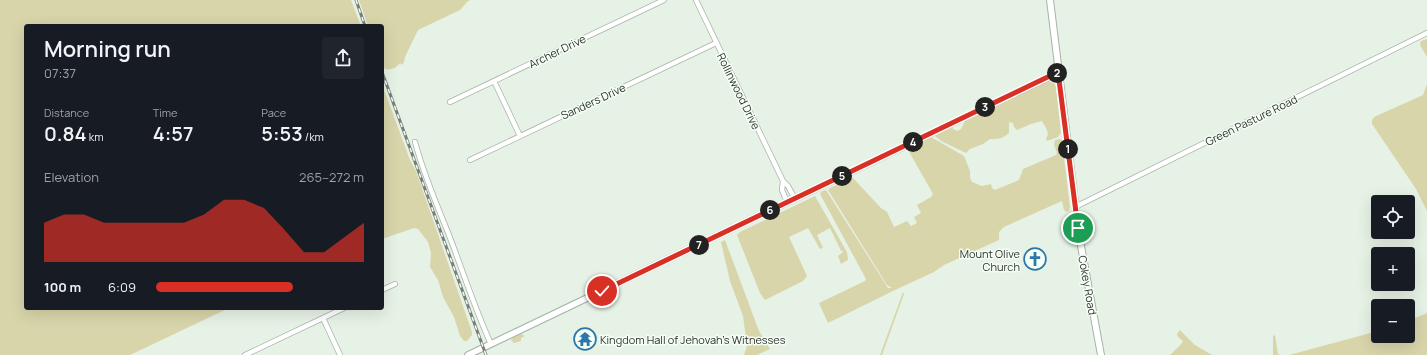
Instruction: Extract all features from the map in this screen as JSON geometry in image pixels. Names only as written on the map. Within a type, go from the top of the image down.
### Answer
[{"type":"main road","name":"Cokey Road","points":[[1050,0],[1075,207],[1101,355]]},
{"type":"street","name":"Archer Drive","points":[[450,102],[664,0]]},
{"type":"street","name":"Rollinwood Drive","points":[[696,0],[783,181],[788,186],[794,199]]},
{"type":"street","name":"Green Pasture Road","points":[[1075,207],[1427,33]]},
{"type":"street","name":"Sanders Drive","points":[[470,160],[716,43]]},
{"type":"street","points":[[469,355],[1058,72]]},
{"type":"street","points":[[494,81],[520,136]]},
{"type":"street","points":[[415,142],[421,164],[479,318],[491,344]]},
{"type":"street","name":"Rollinwood Drive","points":[[783,181],[782,190],[788,202]]},
{"type":"street","points":[[384,289],[395,284]]},
{"type":"street","points":[[245,355],[340,310]]},
{"type":"street","points":[[323,318],[340,355]]},
{"type":"shaded area","points":[[0,0],[351,0],[360,24],[24,24],[24,310],[225,310],[130,355],[0,355]]},
{"type":"shaded area","points":[[359,0],[470,0],[460,10],[418,30],[402,65],[400,63],[394,68],[390,69],[385,69],[384,67],[384,24],[367,24]]},
{"type":"shaded area","points":[[1427,39],[1427,57],[1420,45],[1421,41]]},
{"type":"shaded area","points":[[1049,81],[1055,84],[1056,87],[1061,133],[1058,137],[1047,141],[1046,139],[1048,134],[1042,121],[1017,130],[1013,123],[1009,122],[1009,133],[1007,135],[998,139],[990,139],[983,144],[970,149],[966,153],[941,141],[935,136],[935,134],[950,127],[957,131],[961,129],[966,119]]},
{"type":"shaded area","points":[[1427,84],[1427,211],[1416,189],[1372,124],[1372,120],[1374,117],[1423,95]]},
{"type":"shaded area","points":[[384,89],[410,160],[416,171],[472,332],[472,335],[467,341],[464,341],[460,336],[454,317],[443,297],[438,280],[430,267],[431,253],[428,242],[418,229],[414,228],[384,238]]},
{"type":"shaded area","points":[[931,137],[964,156],[970,171],[970,178],[972,182],[982,186],[991,184],[992,188],[995,190],[1019,180],[1023,169],[1056,155],[1057,153],[1054,145],[1055,140],[1062,140],[1070,207],[1069,211],[1067,212],[1064,210],[1062,201],[1004,227],[999,232],[999,240],[944,265],[934,272],[828,323],[819,303],[865,281],[866,279],[820,194],[822,191],[826,190],[888,288],[892,288],[887,285],[828,190],[852,177],[881,208],[887,212],[894,227],[907,221],[911,226],[917,223],[914,217],[921,213],[917,205],[931,197],[933,194],[907,148]]},
{"type":"shaded area","points":[[815,196],[847,252],[848,260],[841,264],[838,256],[843,252],[842,250],[841,251],[830,228],[817,235],[823,248],[820,249],[808,228],[789,237],[807,276],[803,281],[765,300],[760,293],[737,235],[740,232]]},
{"type":"shaded area","points":[[725,240],[759,331],[770,349],[757,355],[744,355],[747,346],[743,316],[730,281],[721,242]]},
{"type":"shaded area","points":[[903,292],[904,294],[882,355],[880,355]]},
{"type":"shaded area","points":[[1427,313],[1427,355],[1289,355],[1371,333],[1371,343],[1415,343],[1415,318]]},
{"type":"shaded area","points":[[1180,330],[1195,345],[1212,355],[1170,355],[1183,341],[1177,334]]},
{"type":"shaded area","points":[[521,334],[525,336],[521,338],[521,341],[514,343],[511,340],[514,336]]},
{"type":"shaded area","points":[[1275,335],[1278,354],[1280,355],[1273,355],[1273,336]]},
{"type":"railway","points":[[356,0],[364,24]]},
{"type":"railway","points":[[384,77],[486,355]]},
{"type":"place","name":"Mount Olive Church","points":[[1035,259]]},
{"type":"place","name":"Kingdom Hall of Jehovah’s Witnesses","points":[[585,339]]},
{"type":"route","points":[[602,291],[1058,72],[1078,228]]}]
